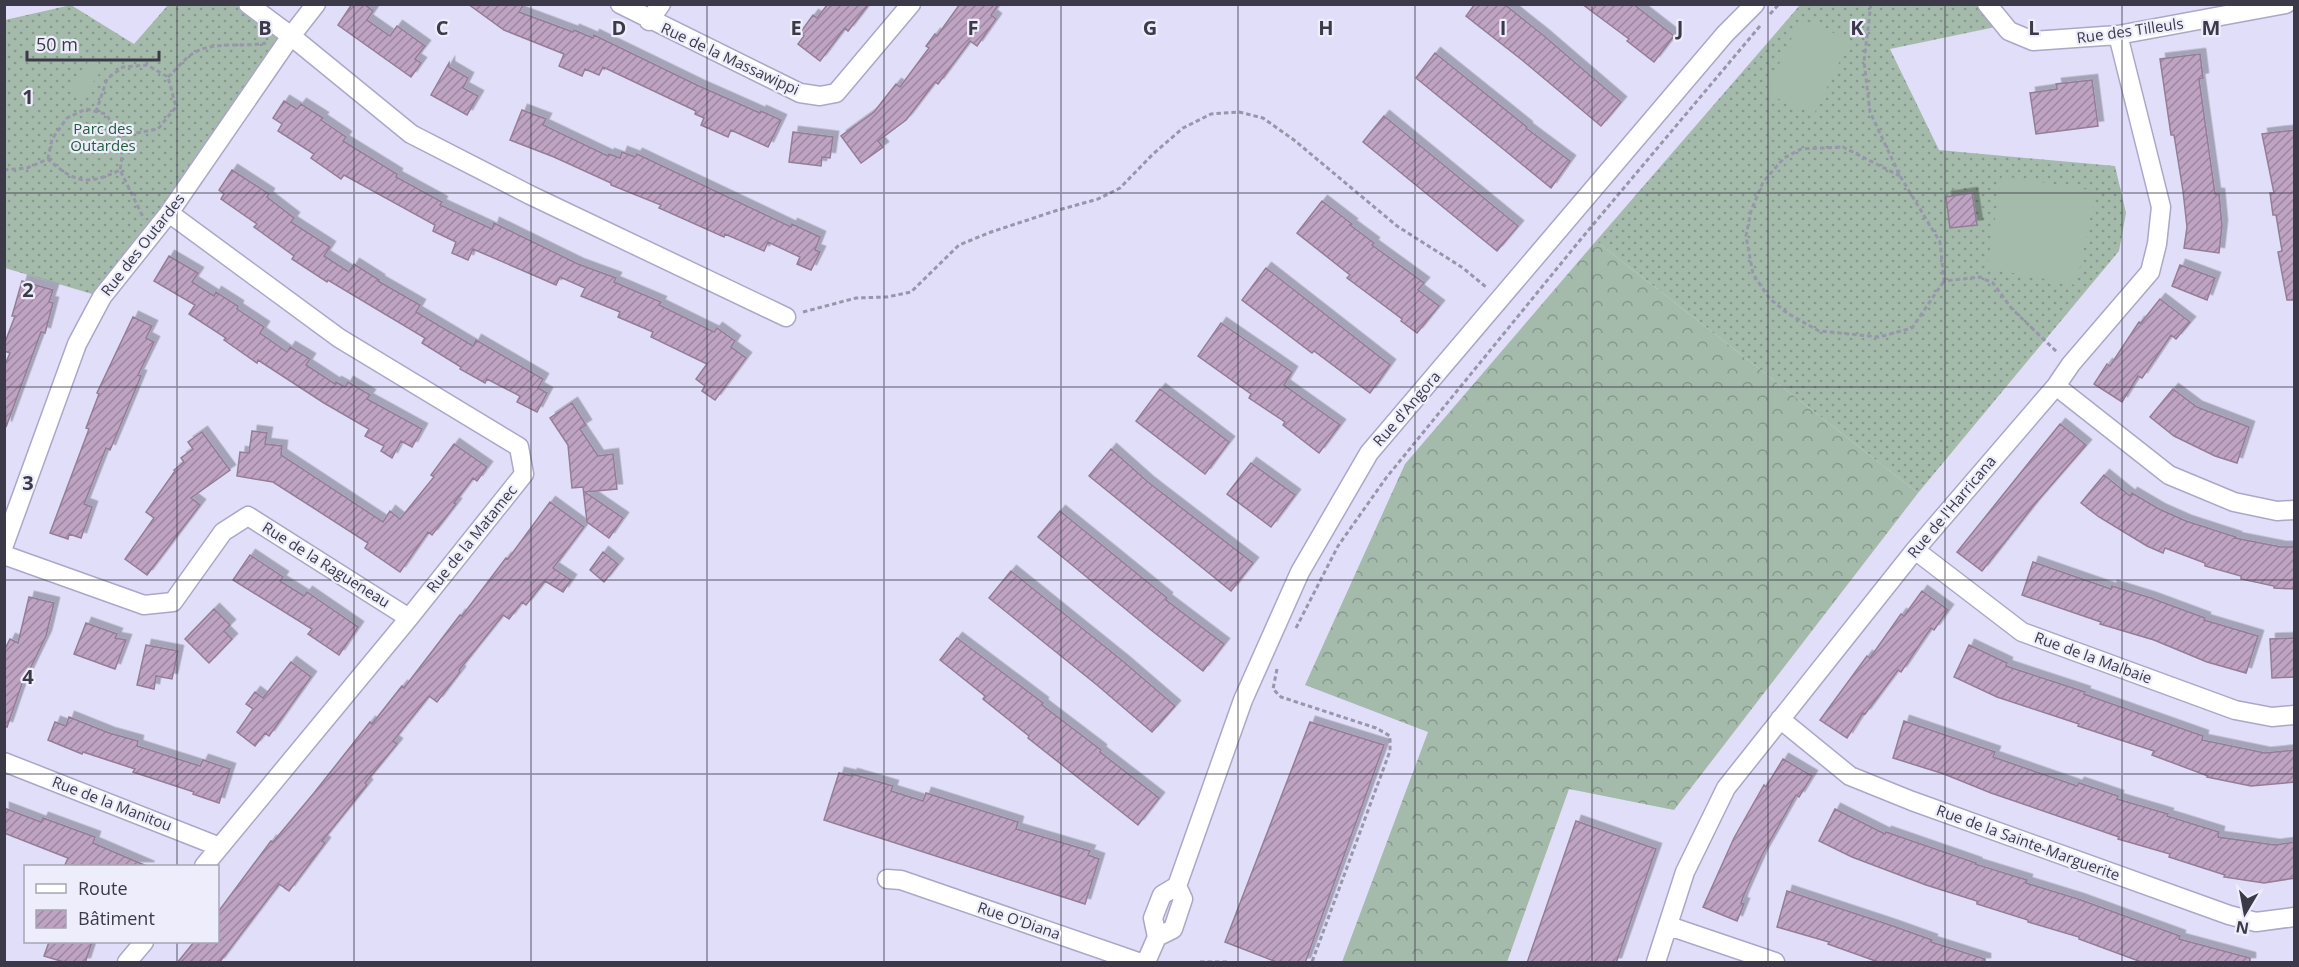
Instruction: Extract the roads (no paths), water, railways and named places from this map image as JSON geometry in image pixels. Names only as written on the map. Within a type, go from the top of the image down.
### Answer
[{"type":"street","points":[[248,4],[411,134],[530,195],[786,316]]},
{"type":"street","name":"Rue des Outardes","points":[[4,545],[77,344],[102,297],[170,213],[291,36],[316,4]]},
{"type":"street","name":"Rue de la Massawippi","points":[[620,4],[649,21],[800,93],[820,96],[836,93],[911,4]]},
{"type":"street","points":[[649,21],[661,4]]},
{"type":"street","name":"Rue d'Angora","points":[[1146,963],[1157,937],[1153,918],[1162,895],[1177,886],[1242,700],[1300,572],[1369,453],[1710,52],[1755,4]]},
{"type":"street","name":"Rue des Tilleuls","points":[[1987,4],[2009,31],[2034,41],[2118,35],[2286,4]]},
{"type":"street","name":"Rue de l'Harricana","points":[[1656,963],[1685,872],[1726,788],[1915,550],[2056,386],[2071,364],[2150,272],[2157,244],[2161,207],[2118,35]]},
{"type":"street","name":"Rue de la Matamec","points":[[170,213],[339,338],[519,447],[524,474],[206,865]]},
{"type":"street","points":[[2056,386],[2169,475],[2234,502],[2277,511],[2295,510]]},
{"type":"street","name":"Rue de la Ragueneau","points":[[4,555],[144,605],[173,602],[223,532],[248,516],[409,618]]},
{"type":"street","name":"Rue de la Malbaie","points":[[1915,550],[2022,632],[2235,710],[2272,717],[2295,716]]},
{"type":"street","name":"Rue de la Sainte-Marguerite","points":[[1780,719],[1850,776],[1912,801],[2229,915],[2256,922],[2295,917]]},
{"type":"street","name":"Rue de la Manitou","points":[[4,762],[220,847]]},
{"type":"street","name":"Rue O'Diana","points":[[894,879],[1138,963]]},
{"type":"street","points":[[1669,926],[1774,963]]},
{"type":"street","points":[[127,963],[143,943]]},
{"type":"park label","name":"Parc des Outardes","points":[[103,138]]}]
